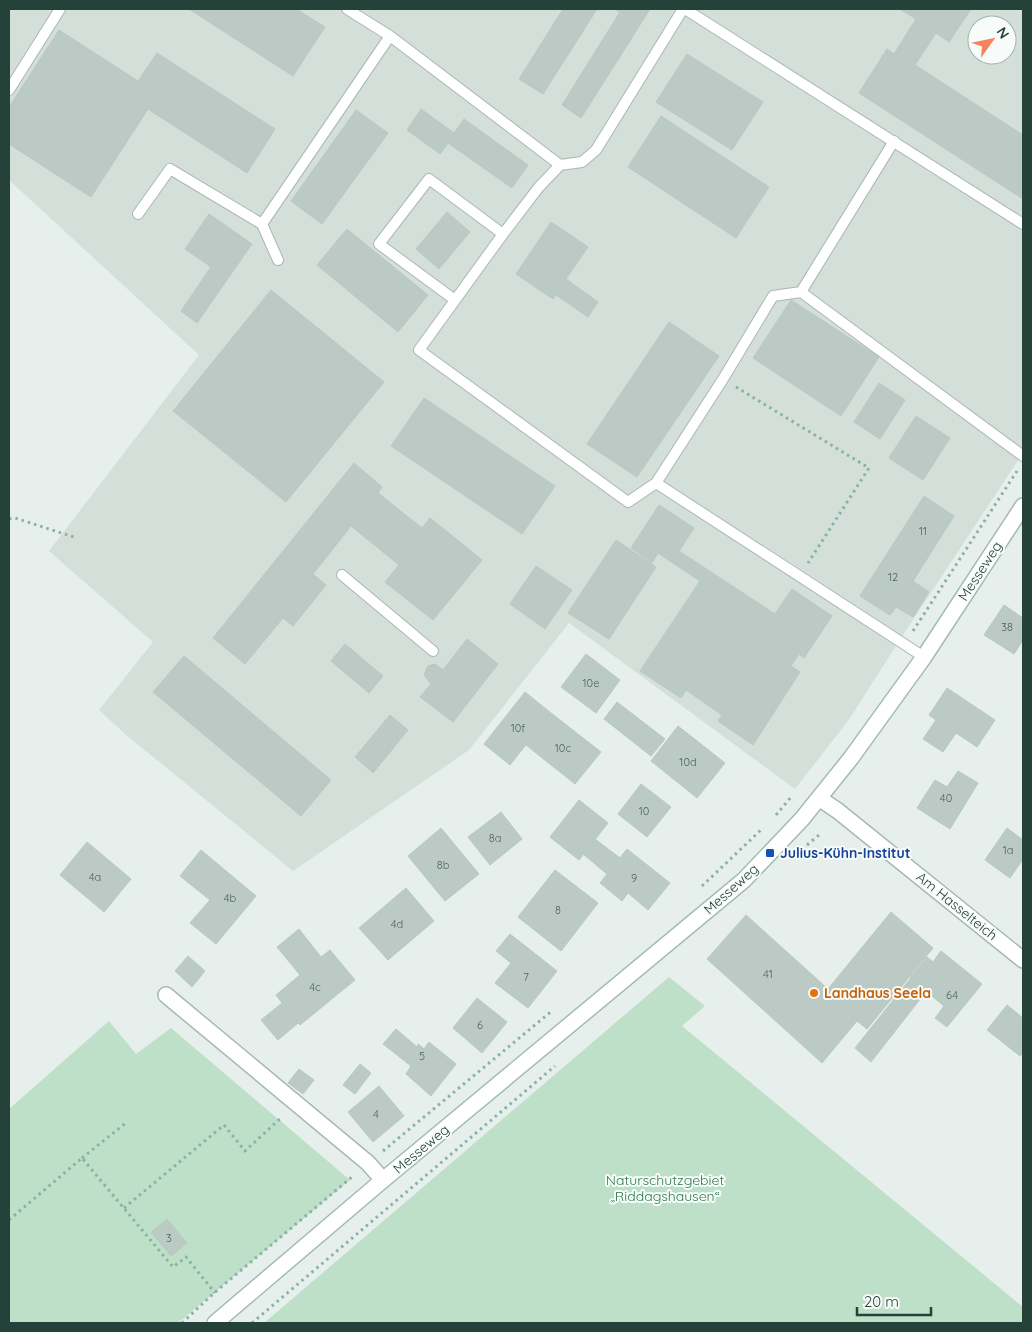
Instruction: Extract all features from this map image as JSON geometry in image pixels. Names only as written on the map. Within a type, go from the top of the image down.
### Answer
[{"type":"main road","name":"Messeweg","points":[[215,1323],[383,1180],[744,880],[802,819],[851,758],[924,657],[1023,506]]},
{"type":"main road","name":"Am Hasselteich","points":[[819,798],[846,817],[1023,960]]},
{"type":"main road","name":"Messeweg","points":[[166,995],[368,1163],[383,1180]]},
{"type":"lane","points":[[9,90],[60,9]]},
{"type":"lane","points":[[347,9],[390,36],[560,165]]},
{"type":"lane","points":[[1023,224],[684,9],[596,150],[582,162],[560,165],[539,187],[419,350],[628,502],[656,483],[723,379],[773,296],[801,292],[1023,456]]},
{"type":"lane","points":[[262,224],[390,36]]},
{"type":"lane","points":[[801,292],[894,141]]},
{"type":"lane","points":[[138,214],[170,169],[262,224],[278,260]]},
{"type":"lane","points":[[455,300],[379,244],[429,179],[503,234]]},
{"type":"lane","points":[[656,483],[924,657]]},
{"type":"lane","points":[[342,575],[433,651]]},
{"type":"path","points":[[723,379],[869,468],[799,576]]},
{"type":"path","points":[[905,645],[1018,469]]},
{"type":"path","points":[[9,518],[15,518],[74,537]]},
{"type":"path","points":[[774,816],[794,795]]},
{"type":"path","points":[[697,890],[766,825]]},
{"type":"path","points":[[182,1323],[214,1293],[557,1006]]},
{"type":"path","points":[[252,1323],[558,1063]]},
{"type":"path","points":[[124,1208],[224,1125],[245,1151],[296,1104]]},
{"type":"path","points":[[9,1220],[127,1122]]},
{"type":"path","points":[[82,1158],[173,1267],[186,1257],[229,1311]]},
{"type":"shaded area","points":[[9,9],[1023,9],[1023,453],[848,721],[795,789],[569,623],[469,750],[293,871],[125,734],[99,710],[153,642],[49,551],[199,355],[9,180]]},
{"type":"green space","name":"Naturschutzgebiet „Riddagshausen“","points":[[669,977],[705,1006],[682,1026],[1023,1307],[1023,1323],[264,1323]]},
{"type":"green space","points":[[109,1021],[136,1054],[171,1028],[350,1180],[178,1323],[9,1323],[9,1109]]},
{"type":"building","points":[[189,9],[296,9],[325,27],[293,76]]},
{"type":"building","points":[[563,9],[597,9],[543,94],[519,79]]},
{"type":"building","points":[[614,9],[650,9],[581,118],[562,105],[620,12]]},
{"type":"building","points":[[900,9],[971,9],[949,42],[936,33],[915,65],[1023,135],[1023,199],[859,93],[887,49],[894,54],[916,19]]},
{"type":"building","points":[[59,30],[138,81],[157,53],[275,129],[247,173],[148,109],[91,197],[9,144],[9,107]]},
{"type":"building","points":[[687,54],[763,102],[732,150],[656,102]]},
{"type":"building","points":[[421,109],[454,133],[464,119],[528,165],[512,188],[448,143],[440,154],[407,130]]},
{"type":"building","points":[[356,110],[388,133],[322,224],[291,201]]},
{"type":"building","points":[[661,116],[769,187],[736,238],[628,167]]},
{"type":"building","points":[[447,212],[470,232],[439,269],[416,249]]},
{"type":"building","points":[[209,214],[252,244],[197,323],[181,311],[211,267],[185,249]]},
{"type":"building","points":[[551,222],[588,247],[566,279],[598,302],[588,317],[556,295],[553,299],[516,274]]},
{"type":"building","points":[[347,229],[428,295],[398,332],[317,265]]},
{"type":"building","points":[[271,290],[384,382],[286,502],[173,411]]},
{"type":"building","points":[[791,300],[879,357],[841,416],[753,358]]},
{"type":"building","points":[[669,322],[719,356],[637,477],[587,444]]},
{"type":"building","points":[[879,383],[905,400],[880,439],[854,422]]},
{"type":"building","points":[[424,398],[555,486],[522,534],[391,446]]},
{"type":"building","points":[[916,416],[950,438],[923,480],[889,458]]},
{"type":"building","points":[[354,463],[382,487],[378,493],[422,528],[430,518],[482,560],[433,620],[385,582],[399,565],[351,526],[313,574],[326,585],[293,626],[283,618],[245,664],[213,638]]},
{"type":"building","points":[[924,496],[954,516],[913,581],[929,592],[913,617],[896,607],[890,615],[860,596]]},
{"type":"building","points":[[659,505],[694,528],[679,551],[775,614],[792,589],[832,616],[804,658],[799,654],[791,666],[800,672],[753,745],[718,721],[722,715],[686,690],[681,698],[640,671],[700,581],[658,553],[652,563],[631,548]]},
{"type":"building","points":[[616,540],[656,567],[609,639],[568,613]]},
{"type":"building","points":[[536,566],[572,590],[545,629],[510,604]]},
{"type":"building","points":[[1004,605],[1023,618],[1023,640],[1014,654],[984,635]]},
{"type":"building","points":[[467,639],[498,664],[453,722],[420,697],[431,684],[424,675],[428,666],[435,664],[443,670]]},
{"type":"building","points":[[345,644],[383,676],[369,693],[331,661]]},
{"type":"building","points":[[586,654],[620,680],[596,713],[561,687]]},
{"type":"building","points":[[184,656],[331,780],[301,816],[153,692]]},
{"type":"building","points":[[947,688],[995,720],[977,747],[956,733],[943,752],[923,739],[936,720],[929,715]]},
{"type":"building","points":[[525,692],[551,713],[510,765],[484,744]]},
{"type":"building","points":[[617,702],[665,739],[651,756],[604,719]]},
{"type":"building","points":[[551,713],[601,752],[575,784],[526,745]]},
{"type":"building","points":[[390,715],[408,730],[373,773],[355,757]]},
{"type":"building","points":[[678,726],[725,763],[697,798],[651,761]]},
{"type":"building","points":[[958,771],[978,783],[950,829],[917,808],[935,780],[947,787]]},
{"type":"building","points":[[641,784],[671,807],[647,837],[618,814]]},
{"type":"building","points":[[579,800],[608,823],[579,860],[550,837]]},
{"type":"building","points":[[501,812],[522,839],[490,865],[468,837]]},
{"type":"building","points":[[441,828],[479,874],[445,901],[408,856]]},
{"type":"building","points":[[1007,828],[1023,840],[1023,859],[1010,878],[985,860]]},
{"type":"building","points":[[595,839],[620,858],[627,849],[670,883],[648,910],[628,893],[622,901],[600,883],[607,874],[583,854]]},
{"type":"building","points":[[87,842],[131,879],[104,912],[60,875]]},
{"type":"building","points":[[201,850],[256,896],[216,944],[190,923],[210,900],[180,876]]},
{"type":"building","points":[[555,870],[598,903],[561,951],[518,917]]},
{"type":"building","points":[[406,888],[434,921],[388,960],[359,928]]},
{"type":"building","points":[[891,912],[933,948],[867,1029],[857,1021],[822,1063],[707,959],[746,915],[828,989]]},
{"type":"building","points":[[299,929],[321,957],[330,950],[355,980],[300,1025],[298,1023],[278,1040],[261,1020],[282,1003],[276,995],[300,975],[277,947]]},
{"type":"building","points":[[510,934],[557,971],[528,1008],[495,983],[511,963],[496,951]]},
{"type":"building","points":[[941,951],[982,984],[947,1027],[935,1018],[944,1006],[910,978],[927,957],[933,962]]},
{"type":"building","points":[[188,956],[205,971],[192,987],[175,971]]},
{"type":"building","points":[[910,979],[923,989],[917,995],[921,998],[871,1062],[855,1048]]},
{"type":"building","points":[[477,998],[507,1022],[482,1053],[453,1028]]},
{"type":"building","points":[[1007,1005],[1023,1018],[1023,1052],[1020,1056],[987,1030]]},
{"type":"building","points":[[396,1029],[417,1047],[418,1044],[424,1049],[429,1042],[456,1064],[431,1096],[406,1074],[411,1066],[383,1044]]},
{"type":"building","points":[[360,1064],[371,1073],[355,1094],[343,1085]]},
{"type":"building","points":[[299,1069],[314,1080],[303,1094],[288,1083]]},
{"type":"building","points":[[379,1086],[404,1116],[373,1142],[348,1112]]},
{"type":"building","points":[[167,1219],[187,1243],[171,1256],[151,1232]]},
{"type":"place","name":"Julius-Kühn-Institut","points":[[770,853]]},
{"type":"place","name":"Landhaus Seela","points":[[814,993]]}]
